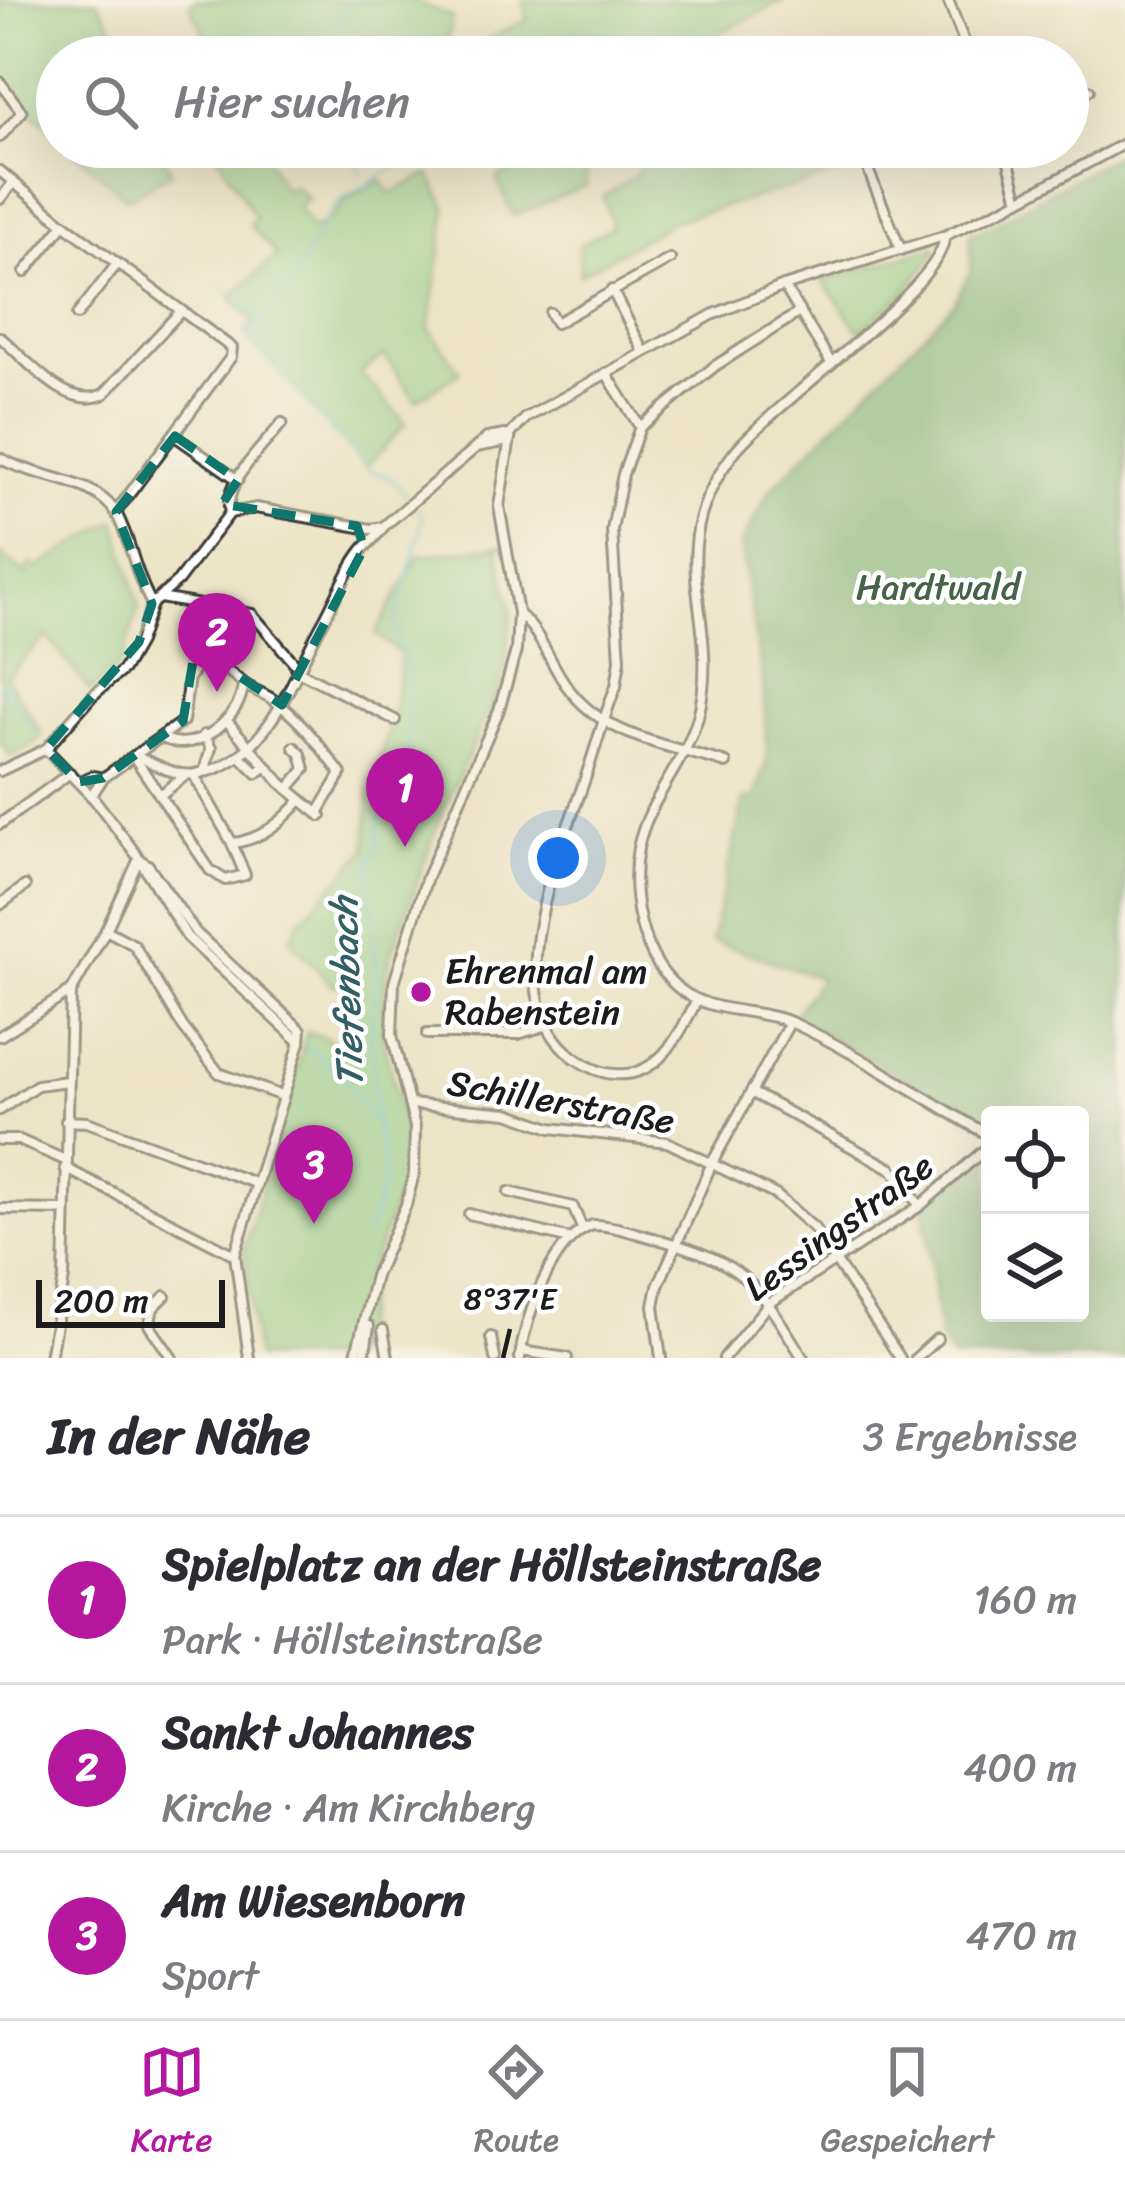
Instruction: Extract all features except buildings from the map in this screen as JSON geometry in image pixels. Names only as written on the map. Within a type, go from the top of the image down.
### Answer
[{"type":"street","points":[[948,0],[962,36]]},
{"type":"street","points":[[0,82],[22,112],[0,137]]},
{"type":"street","points":[[1089,162],[1125,142]]},
{"type":"street","points":[[1011,168],[1019,200]]},
{"type":"street","points":[[359,1358],[384,1250],[410,1192],[415,1148],[392,1035],[394,983],[427,877],[510,679],[517,651],[518,614],[500,506],[510,437],[526,418],[712,315],[784,286],[944,236],[1077,168]]},
{"type":"street","points":[[0,171],[117,264],[230,344],[231,357],[116,512]]},
{"type":"street","points":[[869,172],[901,250]]},
{"type":"street","points":[[0,199],[13,184]]},
{"type":"street","points":[[25,272],[64,224]]},
{"type":"street","points":[[944,236],[944,250],[905,297],[735,451],[706,500],[692,556],[705,666],[702,701],[685,750],[646,815],[634,881],[652,955],[672,982],[697,1000],[790,1022],[981,1136]]},
{"type":"street","points":[[550,313],[556,323],[670,259]]},
{"type":"street","points":[[77,315],[117,264]]},
{"type":"street","points":[[784,286],[831,363]]},
{"type":"street","points":[[612,290],[644,352]]},
{"type":"street","points":[[0,337],[71,396],[92,400],[104,394],[182,311]]},
{"type":"street","points":[[697,1000],[670,1048],[649,1066],[617,1075],[580,1062],[560,1046],[538,1010],[549,875],[616,686],[620,660],[612,530],[623,473],[640,427],[716,366],[798,313]]},
{"type":"street","points":[[606,373],[640,427]]},
{"type":"street","points":[[230,514],[227,505],[238,480],[282,423]]},
{"type":"street","points":[[175,436],[238,480]]},
{"type":"street","points":[[160,795],[250,746],[282,705],[297,668],[364,548],[476,447],[510,437]]},
{"type":"street","points":[[0,458],[14,467],[82,488],[116,512],[155,601]]},
{"type":"street","points":[[0,771],[46,749],[130,660],[155,601],[178,581],[230,514],[256,508],[371,529],[383,527]]},
{"type":"street","points":[[357,526],[364,535],[364,548]]},
{"type":"street","points":[[155,601],[252,614],[297,668],[394,719]]},
{"type":"street","points":[[518,614],[537,630],[566,686],[603,721],[644,741],[726,763]]},
{"type":"street","points":[[91,796],[103,778],[183,721],[184,696],[196,666],[220,665],[243,685],[259,689],[282,705],[341,774],[320,815],[288,789],[226,720]]},
{"type":"street","points":[[160,738],[182,743],[204,735],[226,720],[241,699],[243,685]]},
{"type":"street","points":[[195,774],[211,748],[204,735]]},
{"type":"street","points":[[288,789],[305,769],[294,747]]},
{"type":"street","points":[[46,749],[91,796],[139,859],[187,937],[300,1042],[235,1255],[249,1358]]},
{"type":"street","points":[[240,755],[257,773],[266,766]]},
{"type":"street","points":[[133,756],[195,774],[245,875],[225,880],[210,870],[133,756]]},
{"type":"street","points":[[0,824],[70,772]]},
{"type":"street","points":[[79,782],[92,776],[103,778]]},
{"type":"street","points":[[232,843],[250,842],[301,800]]},
{"type":"street","points":[[50,1358],[64,1278],[71,992],[139,859]]},
{"type":"street","points":[[0,905],[25,886]]},
{"type":"street","points":[[106,930],[134,945],[183,1027],[218,1073],[282,1096]]},
{"type":"street","points":[[2,1030],[71,992]]},
{"type":"street","points":[[661,1358],[654,1306],[675,1244],[712,1163],[790,1022]]},
{"type":"street","points":[[427,1034],[518,1034],[544,1026]]},
{"type":"street","points":[[0,1110],[37,1085],[68,1081]]},
{"type":"street","points":[[751,1092],[892,1169],[920,1206]]},
{"type":"street","name":"Schillerstraße","points":[[409,1104],[508,1113],[551,1128],[667,1142],[776,1195],[837,1259],[900,1358]]},
{"type":"street","points":[[66,1121],[87,1122],[256,1183]]},
{"type":"street","points":[[0,1140],[19,1140],[235,1255]]},
{"type":"street","name":"Lessingstraße","points":[[724,1358],[769,1303],[920,1206],[981,1149]]},
{"type":"street","points":[[509,1192],[573,1207],[582,1228]]},
{"type":"street","points":[[0,1209],[63,1210]]},
{"type":"street","points":[[469,1214],[570,1239]]},
{"type":"street","points":[[567,1358],[521,1354],[536,1299],[570,1239],[582,1228],[604,1225],[675,1244],[735,1268],[769,1303],[803,1358]]},
{"type":"street","points":[[165,1296],[153,1308],[148,1325],[172,1358]]},
{"type":"street","points":[[359,1358],[370,1301]]},
{"type":"street","points":[[383,1330],[388,1358]]},
{"type":"street","points":[[491,1337],[495,1358]]},
{"type":"street","points":[[916,1358],[938,1339]]},
{"type":"highlighted area","points":[[175,436],[238,480],[222,504],[357,526],[364,548],[282,705],[227,668],[193,661],[183,721],[103,778],[79,782],[46,749],[139,642],[152,604],[116,512]]},
{"type":"green space","points":[[0,0],[97,0],[119,36],[36,36],[36,116],[0,83]]},
{"type":"green space","points":[[194,0],[412,0],[452,17],[449,36],[206,36],[190,6]]},
{"type":"green space","points":[[523,0],[785,0],[714,36],[606,36],[574,31],[570,36],[494,36],[527,20]]},
{"type":"green space","name":"Hardtwald","points":[[1125,149],[1125,1358],[952,1358],[940,1340],[923,1204],[981,1153],[981,1322],[1089,1322],[1089,1106],[981,1106],[981,1123],[793,1017],[820,978],[711,941],[744,798],[754,800],[767,759],[763,683],[740,546],[770,490],[954,303],[971,270],[970,233]]},
{"type":"green space","points":[[93,168],[170,168],[172,172],[127,199]]},
{"type":"green space","points":[[226,168],[272,168],[285,191],[293,185],[308,198],[297,207],[313,230],[344,202],[381,180],[390,193],[430,174],[447,209],[429,328],[460,372],[416,401],[384,355],[360,373],[406,423],[366,468],[244,334],[254,322],[230,297],[277,255],[249,225],[256,219]]},
{"type":"green space","points":[[514,168],[587,168],[586,186],[513,216],[497,179]]},
{"type":"green space","points":[[638,168],[740,168],[742,172],[753,168],[858,168],[673,221],[580,275],[579,245],[612,226],[603,197],[638,174]]},
{"type":"green space","points":[[935,247],[937,251],[902,296],[860,331],[822,281]]},
{"type":"green space","points":[[116,520],[139,607],[121,664],[90,691],[47,636],[6,677],[42,733],[38,741],[12,757],[0,742],[0,553],[26,574],[31,564],[37,568]]},
{"type":"green space","points":[[504,546],[498,549],[512,613],[504,677],[438,823],[385,985],[383,1039],[405,1126],[405,1178],[368,1275],[364,1315],[351,1358],[256,1358],[244,1250],[307,1032],[340,1043],[353,1005],[340,983],[333,986],[291,940],[298,923],[366,850],[369,790],[394,713],[401,654],[375,634],[419,555]]},
{"type":"waterway","points":[[333,36],[352,0]]},
{"type":"waterway","name":"Tiefenbach","points":[[359,168],[361,174]]},
{"type":"waterway","name":"Tiefenbach","points":[[395,168],[331,210],[292,284],[247,338],[369,471],[388,476],[409,498]]},
{"type":"waterway","points":[[223,286],[257,318]]},
{"type":"waterway","name":"Tiefenbach","points":[[377,1127],[371,1034],[377,973],[369,867],[378,845],[380,810],[408,753],[408,670],[399,648],[396,615],[420,533],[422,517],[417,508]]},
{"type":"waterway","points":[[0,681],[41,738]]},
{"type":"waterway","name":"Tiefenbach","points":[[306,1046],[346,1079],[377,1127],[385,1176],[367,1235]]},
{"type":"waterway","points":[[344,1358],[352,1348]]},
{"type":"place","name":"Sankt Johannes","points":[[217,692]]},
{"type":"place","name":"Spielplatz an der Höllsteinstraße","points":[[405,847]]},
{"type":"place","name":"Ehrenmal am Rabenstein","points":[[421,992]]},
{"type":"place","name":"Am Wiesenborn","points":[[314,1224]]}]
